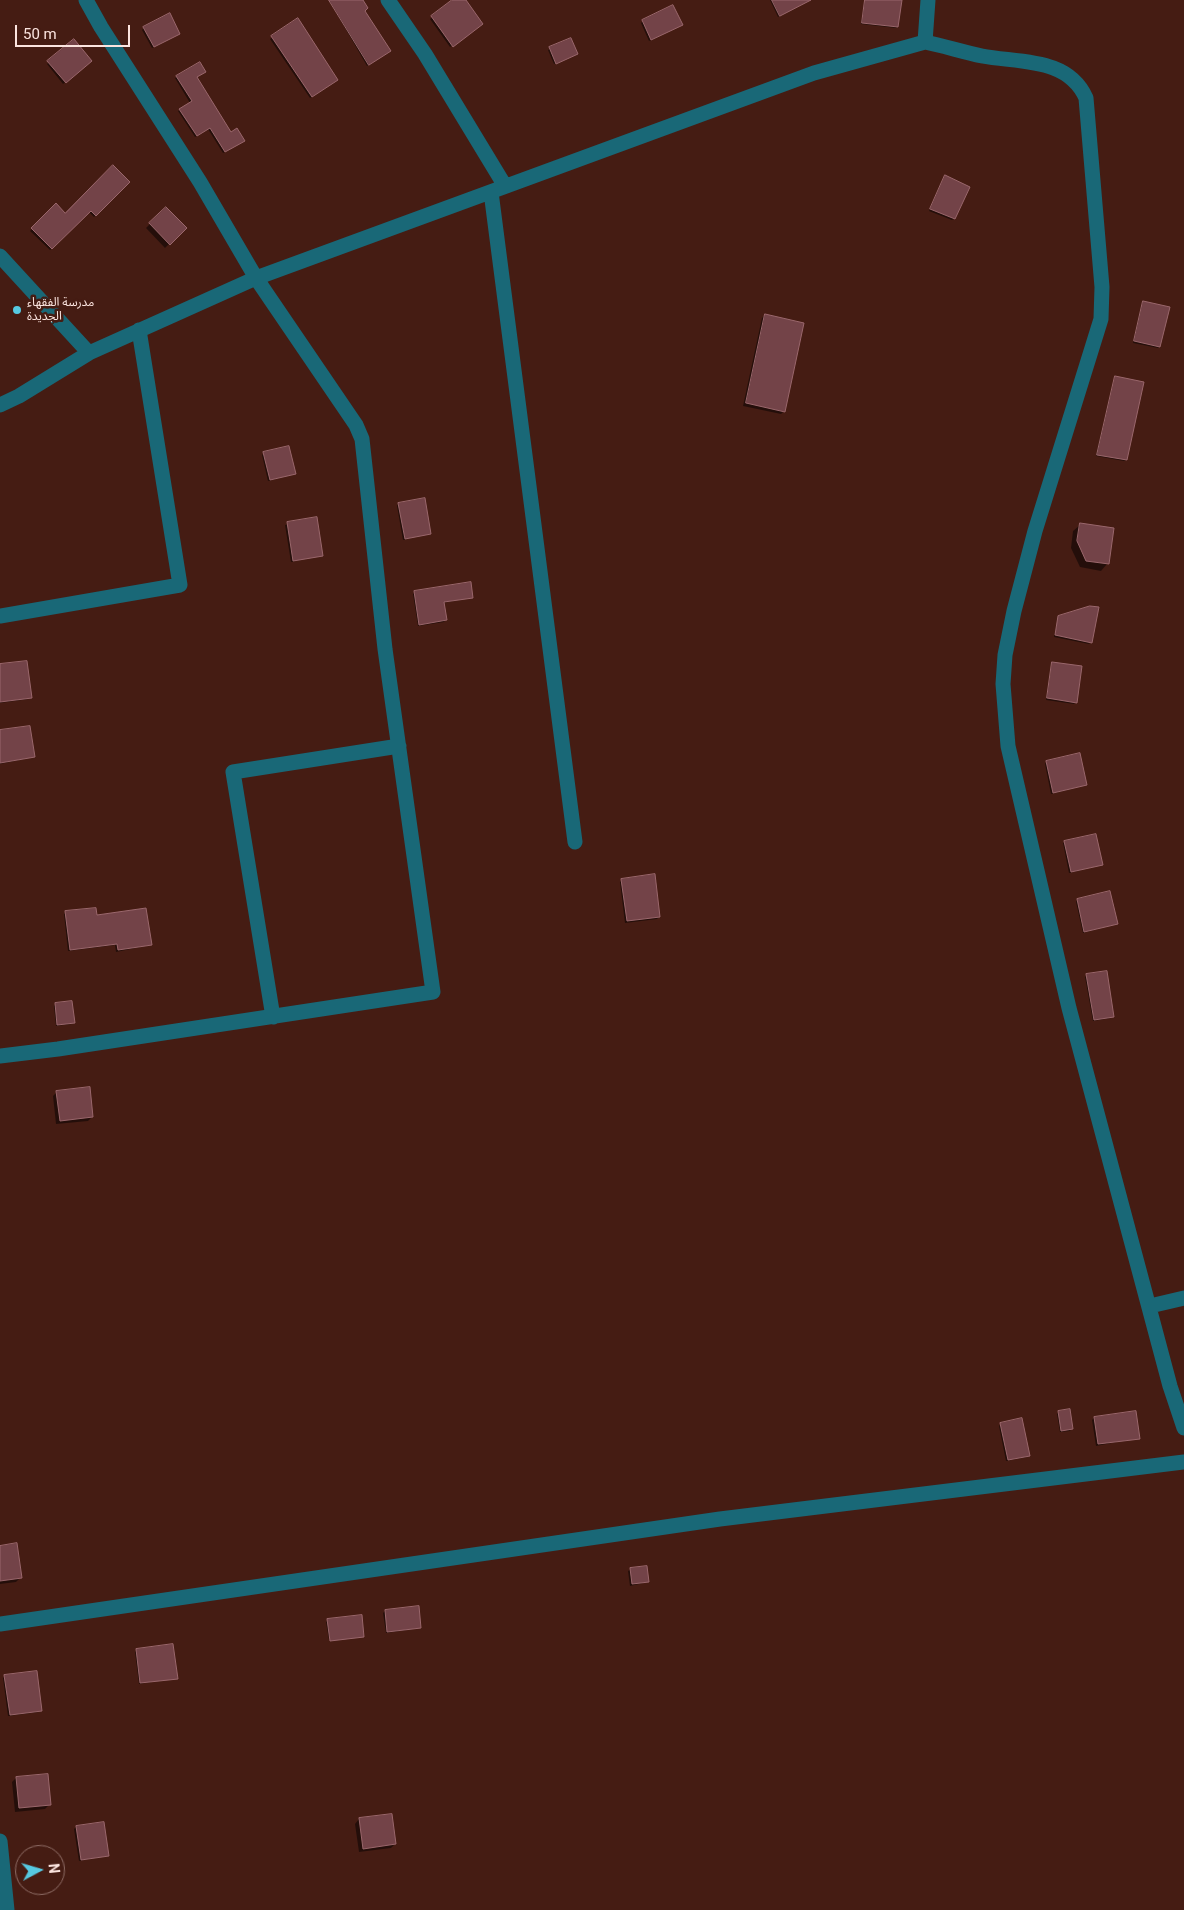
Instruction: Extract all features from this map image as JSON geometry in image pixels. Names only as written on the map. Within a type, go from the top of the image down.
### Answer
[{"type":"street","points":[[0,1056],[433,992],[385,649],[362,439],[356,425],[256,278],[200,182],[101,27],[86,0]]},
{"type":"street","points":[[388,0],[425,54],[498,189],[575,842]]},
{"type":"street","points":[[925,42],[928,0]]},
{"type":"street","points":[[0,404],[19,396],[89,353],[256,278],[814,73],[925,42],[982,56],[1045,64],[1059,69],[1081,86],[1086,98],[1102,288],[1101,319],[1033,540],[1007,646],[1003,684],[1008,746],[1069,1008],[1170,1386],[1184,1428]]},
{"type":"street","points":[[0,256],[89,353]]},
{"type":"street","points":[[0,616],[180,585],[139,330]]},
{"type":"street","points":[[273,1017],[232,772],[398,746]]},
{"type":"street","points":[[1150,1306],[1184,1298]]},
{"type":"street","points":[[0,1624],[720,1519],[1184,1462]]},
{"type":"street","points":[[0,1842],[6,1910]]},
{"type":"building","points":[[329,0],[363,0],[368,8],[365,11],[391,51],[369,65]]},
{"type":"building","points":[[452,0],[466,0],[483,24],[453,47],[431,16]]},
{"type":"building","points":[[772,0],[811,0],[780,16]]},
{"type":"building","points":[[865,0],[902,0],[898,27],[862,23]]},
{"type":"building","points":[[673,5],[683,25],[651,40],[642,20]]},
{"type":"building","points":[[170,13],[180,34],[154,47],[143,27]]},
{"type":"building","points":[[298,18],[338,80],[312,97],[271,36]]},
{"type":"building","points":[[571,38],[578,54],[556,64],[549,47]]},
{"type":"building","points":[[74,39],[92,61],[66,83],[47,61]]},
{"type":"building","points":[[200,62],[206,72],[197,77],[231,132],[237,128],[245,141],[225,152],[210,128],[197,136],[179,109],[192,101],[176,76]]},
{"type":"building","points":[[113,165],[130,182],[96,216],[91,211],[52,249],[31,228],[56,203],[65,213]]},
{"type":"building","points":[[945,175],[970,187],[955,219],[930,209]]},
{"type":"building","points":[[166,207],[187,228],[170,245],[149,223]]},
{"type":"building","points":[[1143,301],[1170,307],[1160,347],[1134,341]]},
{"type":"building","points":[[765,314],[804,323],[785,412],[746,403]]},
{"type":"building","points":[[1115,376],[1144,382],[1127,460],[1097,455]]},
{"type":"building","points":[[289,446],[296,474],[270,480],[263,452]]},
{"type":"building","points":[[425,498],[431,534],[405,539],[398,503]]},
{"type":"building","points":[[317,517],[323,556],[293,561],[287,522]]},
{"type":"building","points":[[1080,523],[1114,528],[1109,564],[1086,561],[1077,541]]},
{"type":"building","points":[[471,582],[473,598],[444,602],[447,620],[419,625],[414,591]]},
{"type":"building","points":[[1090,606],[1099,607],[1092,643],[1055,635],[1058,616]]},
{"type":"building","points":[[27,661],[32,698],[0,702],[0,664]]},
{"type":"building","points":[[1052,662],[1082,666],[1077,703],[1047,698]]},
{"type":"building","points":[[30,726],[35,757],[0,763],[0,730]]},
{"type":"building","points":[[1080,753],[1087,785],[1053,793],[1046,761]]},
{"type":"building","points":[[1096,834],[1103,865],[1071,872],[1064,841]]},
{"type":"building","points":[[655,874],[660,917],[627,921],[621,879]]},
{"type":"building","points":[[1110,891],[1118,924],[1084,932],[1077,899]]},
{"type":"building","points":[[96,908],[97,915],[146,908],[152,945],[118,950],[117,944],[70,950],[65,911]]},
{"type":"building","points":[[1107,971],[1114,1017],[1094,1020],[1086,974]]},
{"type":"building","points":[[72,1001],[75,1023],[57,1025],[55,1003]]},
{"type":"building","points":[[90,1087],[93,1117],[60,1121],[56,1091]]},
{"type":"building","points":[[1070,1409],[1073,1429],[1061,1431],[1058,1411]]},
{"type":"building","points":[[1136,1411],[1140,1439],[1098,1444],[1094,1417]]},
{"type":"building","points":[[1022,1418],[1030,1456],[1008,1460],[1000,1423]]},
{"type":"building","points":[[17,1543],[22,1578],[0,1581],[0,1546]]},
{"type":"building","points":[[647,1566],[649,1582],[632,1584],[630,1568]]},
{"type":"building","points":[[419,1606],[421,1628],[387,1632],[385,1610]]},
{"type":"building","points":[[362,1615],[364,1637],[330,1641],[327,1619]]},
{"type":"building","points":[[173,1644],[178,1679],[140,1683],[136,1649]]},
{"type":"building","points":[[37,1671],[42,1711],[10,1715],[4,1675]]},
{"type":"building","points":[[48,1774],[51,1805],[19,1808],[16,1777]]},
{"type":"building","points":[[392,1814],[396,1844],[363,1849],[359,1818]]},
{"type":"building","points":[[104,1822],[109,1856],[81,1860],[76,1826]]},
{"type":"place","name":"مدرسة الفقهاء الجديدة","points":[[17,310]]}]
